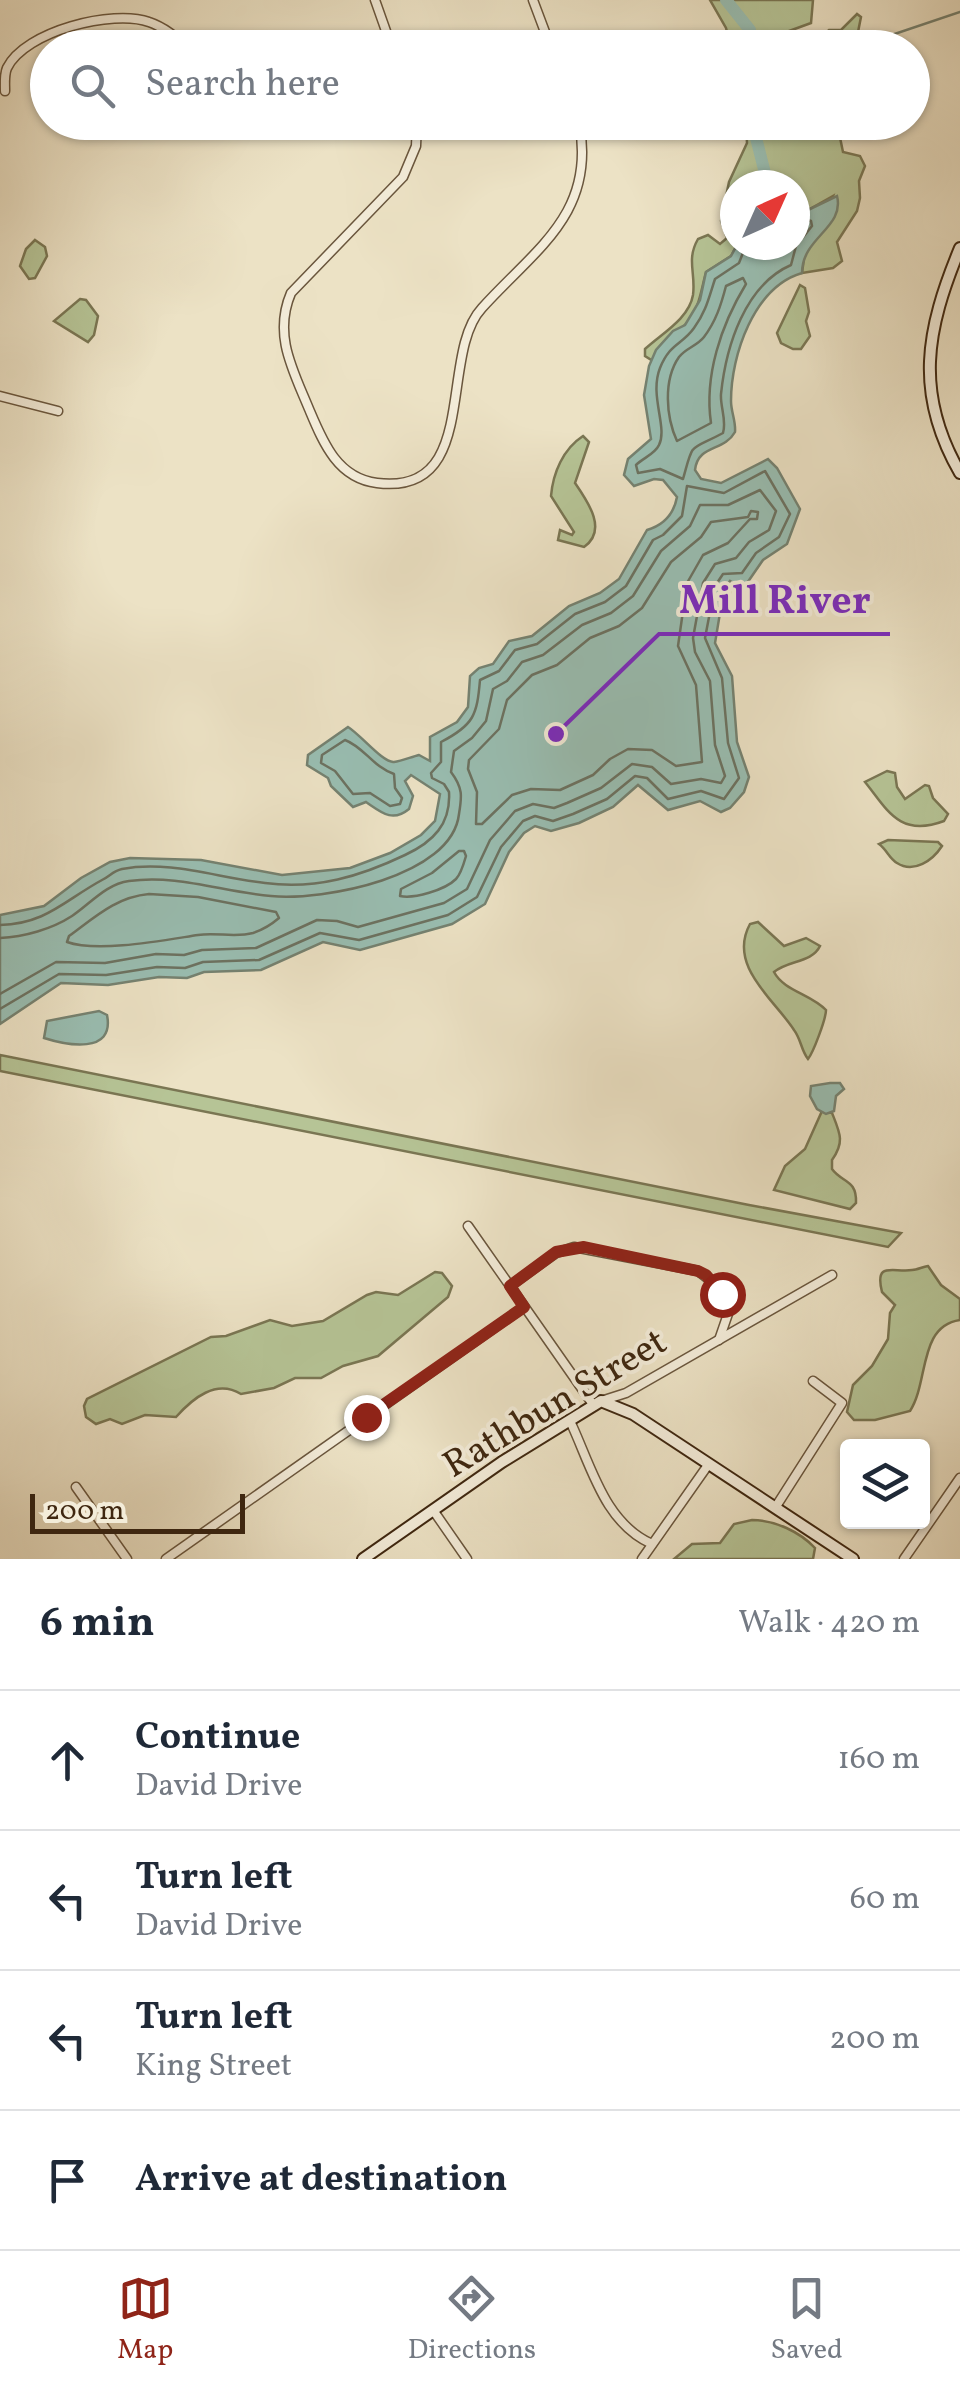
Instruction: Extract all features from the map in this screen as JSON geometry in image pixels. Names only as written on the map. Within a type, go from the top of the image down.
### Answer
[{"type":"street","points":[[375,0],[386,30]]},
{"type":"street","points":[[533,0],[544,30]]},
{"type":"street","points":[[59,30],[109,18],[148,21],[165,30]]},
{"type":"street","points":[[5,91],[8,65],[30,45]]},
{"type":"street","points":[[416,140],[403,177],[291,293],[282,327],[290,362],[324,443],[340,466],[376,483],[399,484],[418,476],[432,467],[443,452],[452,426],[467,331],[480,310],[552,237],[574,196],[580,172],[579,140]]},
{"type":"street","points":[[960,248],[932,329],[928,373],[937,428],[960,473]]},
{"type":"street","points":[[0,396],[58,411]]},
{"type":"street","points":[[468,1226],[597,1403],[633,1414],[853,1559]]},
{"type":"street","points":[[510,1286],[556,1252],[574,1247],[687,1268],[712,1280],[730,1308],[719,1340]]},
{"type":"street","name":"Rathbun Street","points":[[364,1559],[597,1403],[626,1393],[832,1275]]},
{"type":"street","points":[[166,1559],[524,1307]]},
{"type":"street","points":[[775,1508],[842,1403],[813,1381]]},
{"type":"street","points":[[570,1421],[613,1514],[633,1536],[652,1544]]},
{"type":"street","points":[[642,1559],[708,1464]]},
{"type":"street","points":[[904,1559],[960,1478]]},
{"type":"street","points":[[76,1487],[127,1559]]},
{"type":"street","points":[[433,1510],[466,1559]]},
{"type":"green space","points":[[710,0],[813,0],[811,23],[792,30],[726,28]]},
{"type":"green space","points":[[857,14],[861,17],[858,30],[841,30]]},
{"type":"green space","points":[[747,140],[841,140],[843,152],[860,156],[865,166],[859,181],[857,211],[837,242],[842,261],[833,268],[802,273],[804,260],[810,260],[810,245],[818,236],[833,196],[810,209],[810,170],[735,170]]},
{"type":"green space","points":[[708,235],[720,244],[720,260],[725,260],[706,272],[693,314],[662,344],[653,361],[645,356],[645,349],[680,319],[690,304],[693,254],[698,239]]},
{"type":"green space","points":[[35,240],[45,247],[47,256],[35,278],[29,279],[20,266],[26,249]]},
{"type":"green space","points":[[800,285],[805,288],[810,336],[801,349],[793,349],[781,343],[777,333]]},
{"type":"green space","points":[[80,299],[86,300],[98,316],[94,335],[88,342],[54,321]]},
{"type":"green space","points":[[583,436],[589,442],[575,483],[595,524],[595,532],[584,547],[558,540],[560,530],[572,535],[574,532],[551,496],[560,462]]},
{"type":"green space","points":[[887,771],[895,773],[897,787],[905,799],[929,786],[933,798],[948,814],[944,821],[916,826],[888,811],[865,782]]},
{"type":"green space","points":[[888,840],[938,842],[942,846],[928,860],[910,867],[894,861],[879,844]]},
{"type":"green space","points":[[758,922],[784,946],[806,938],[820,946],[811,956],[774,972],[784,984],[826,1010],[808,1059],[796,1033],[749,968],[744,954],[745,939],[750,924]]},
{"type":"green space","points":[[0,1055],[901,1233],[888,1247],[0,1071]]},
{"type":"green space","points":[[822,1111],[832,1113],[839,1132],[832,1169],[854,1190],[856,1203],[850,1209],[774,1190],[785,1166],[805,1149]]},
{"type":"green space","points":[[928,1266],[941,1285],[960,1299],[960,1320],[937,1333],[910,1411],[875,1420],[854,1420],[847,1412],[853,1385],[872,1366],[888,1339],[890,1313],[895,1305],[882,1292],[881,1275],[887,1270]]},
{"type":"green space","points":[[435,1272],[442,1273],[452,1286],[448,1297],[378,1356],[343,1366],[321,1378],[295,1378],[274,1388],[241,1394],[214,1390],[197,1397],[176,1417],[145,1415],[122,1424],[110,1419],[96,1424],[86,1417],[87,1399],[211,1337],[226,1336],[270,1320],[292,1326],[323,1321],[367,1295],[398,1295]]},
{"type":"green space","points":[[752,1520],[778,1525],[802,1537],[815,1548],[813,1559],[674,1559],[692,1544],[720,1543],[734,1524]]},
{"type":"water","points":[[837,196],[838,207],[810,249],[810,209]]},
{"type":"water","points":[[725,260],[804,260],[802,273],[771,292],[749,325],[732,383],[735,432],[725,443],[701,456],[695,470],[701,479],[721,483],[768,459],[800,509],[787,544],[763,560],[745,586],[730,581],[724,589],[715,643],[732,676],[737,742],[749,777],[744,792],[730,808],[721,812],[700,801],[668,810],[638,785],[613,807],[579,823],[551,831],[535,826],[524,833],[509,852],[485,904],[452,924],[360,950],[323,942],[261,970],[204,972],[187,978],[159,977],[108,985],[61,983],[0,1024],[0,915],[44,906],[110,862],[130,858],[201,860],[282,875],[350,868],[390,853],[421,835],[435,821],[440,794],[411,775],[405,781],[413,796],[409,809],[392,816],[366,802],[353,807],[328,778],[307,765],[308,755],[348,727],[389,761],[419,755],[430,761],[430,737],[457,722],[468,707],[470,676],[493,664],[509,641],[532,636],[569,606],[600,593],[619,579],[647,530],[667,518],[677,497],[663,480],[634,486],[624,475],[628,459],[651,439],[644,395],[649,366],[656,350],[673,331],[685,325],[700,300],[706,272]]},
{"type":"water","points":[[99,1011],[107,1015],[107,1028],[96,1042],[76,1044],[44,1038],[47,1021]]},
{"type":"water","points":[[840,1083],[844,1089],[836,1096],[834,1111],[826,1114],[817,1109],[810,1096],[811,1086]]},
{"type":"waterway","points":[[726,0],[750,30]]},
{"type":"waterway","points":[[906,30],[960,12]]},
{"type":"waterway","points":[[757,140],[764,170]]},
{"type":"place","name":"Mill River","points":[[556,734]]},
{"type":"route","points":[[366,1417],[524,1307],[510,1286],[566,1248],[584,1247],[687,1268],[706,1275],[722,1294]]}]
